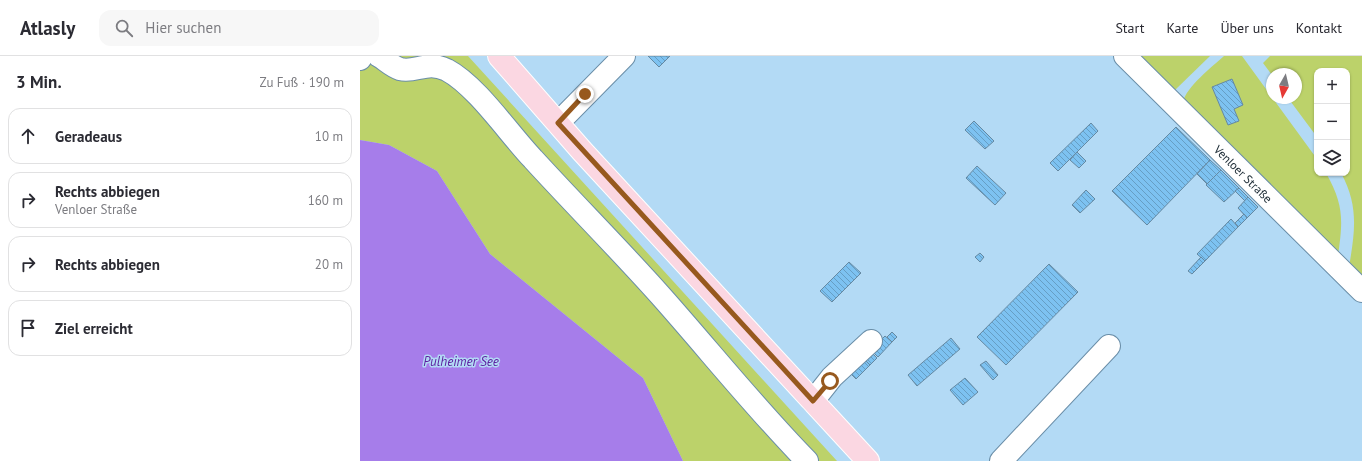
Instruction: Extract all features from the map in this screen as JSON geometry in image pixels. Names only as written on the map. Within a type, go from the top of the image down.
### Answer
[{"type":"main road","points":[[499,56],[558,123],[868,461]]},
{"type":"street","points":[[379,56],[390,65],[399,69],[409,70],[421,66],[432,66],[447,70],[475,93],[512,137],[659,294],[782,435],[807,461]]},
{"type":"street","points":[[558,123],[624,56]]},
{"type":"street","name":"Venloer Straße","points":[[1125,56],[1362,291]]},
{"type":"street","points":[[813,401],[832,378],[871,341]]},
{"type":"street","points":[[1001,461],[1109,346]]},
{"type":"green space","points":[[360,56],[468,56],[837,461],[683,461],[643,378],[490,254],[437,171],[389,145],[360,140]]},
{"type":"green space","points":[[1132,56],[1210,56],[1174,91]]},
{"type":"green space","points":[[1224,56],[1242,56],[1266,89],[1266,104],[1277,104],[1314,155],[1314,176],[1328,176],[1339,204],[1341,213],[1341,232],[1338,256],[1183,102],[1185,96],[1194,83]]},
{"type":"green space","points":[[1270,56],[1362,56],[1362,279],[1349,267],[1353,242],[1354,219],[1351,197],[1342,176],[1350,176],[1350,68],[1314,68],[1314,133],[1292,104],[1302,104],[1302,68],[1267,68],[1263,63]]},
{"type":"water","name":"Pulheimer See","points":[[360,140],[389,145],[437,171],[490,254],[643,378],[683,461],[360,461]]},
{"type":"building","points":[[648,56],[670,56],[659,67]]},
{"type":"building","points":[[1232,79],[1243,105],[1234,109],[1239,121],[1228,125],[1212,87]]},
{"type":"building","points":[[974,121],[994,141],[985,149],[965,130]]},
{"type":"building","points":[[1091,123],[1098,131],[1058,171],[1050,163]]},
{"type":"building","points":[[1176,127],[1210,160],[1147,225],[1112,191]]},
{"type":"building","points":[[1077,152],[1086,161],[1079,168],[1070,160]]},
{"type":"building","points":[[1210,160],[1221,170],[1207,184],[1197,174]]},
{"type":"building","points":[[977,166],[1006,193],[995,205],[966,178]]},
{"type":"building","points":[[1221,170],[1239,188],[1224,202],[1206,185]]},
{"type":"building","points":[[1239,188],[1248,197],[1245,201],[1235,191]]},
{"type":"building","points":[[1086,190],[1095,199],[1080,213],[1072,205]]},
{"type":"building","points":[[1248,197],[1258,207],[1247,218],[1238,208]]},
{"type":"building","points":[[1244,214],[1247,218],[1238,227],[1235,223]]},
{"type":"building","points":[[1231,219],[1238,227],[1205,261],[1197,254]]},
{"type":"building","points":[[980,253],[984,257],[980,262],[975,257]]},
{"type":"building","points":[[1201,257],[1205,261],[1192,274],[1188,271]]},
{"type":"building","points":[[849,262],[861,273],[832,302],[820,291]]},
{"type":"building","points":[[1049,264],[1078,292],[1006,365],[977,337]]},
{"type":"building","points":[[892,332],[897,337],[892,342],[887,337]]},
{"type":"building","points":[[885,336],[892,342],[878,357],[871,350]]},
{"type":"building","points":[[951,338],[960,349],[917,386],[908,375]]},
{"type":"building","points":[[871,352],[877,358],[870,365],[863,358]]},
{"type":"building","points":[[862,357],[870,365],[856,379],[848,371]]},
{"type":"building","points":[[986,361],[998,375],[993,380],[980,365]]},
{"type":"building","points":[[965,378],[978,392],[963,405],[950,390]]},
{"type":"route","points":[[585,94],[558,123],[582,151],[813,401],[830,381]]}]
